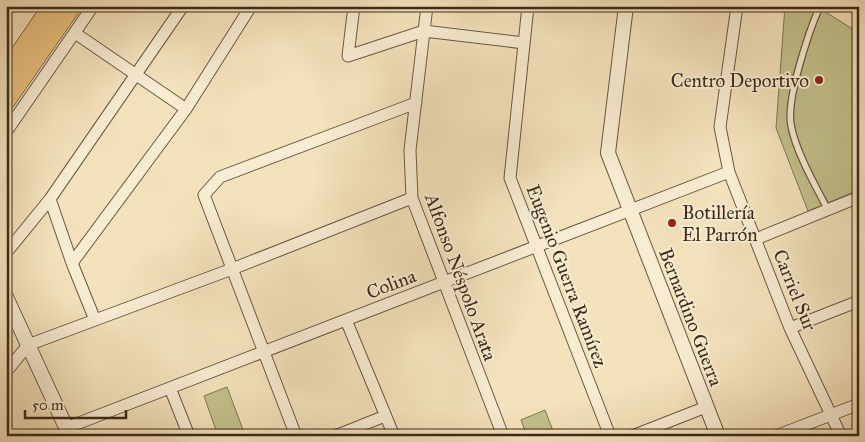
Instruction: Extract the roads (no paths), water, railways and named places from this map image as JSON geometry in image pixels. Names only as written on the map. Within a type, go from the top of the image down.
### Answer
[{"type":"main road","points":[[6,73],[52,6]]},
{"type":"main road","points":[[6,101],[72,6]]},
{"type":"street","points":[[6,132],[93,6]]},
{"type":"street","points":[[6,253],[50,199],[136,77],[183,6]]},
{"type":"street","points":[[72,264],[186,109],[251,6]]},
{"type":"street","points":[[354,6],[348,56],[424,31],[524,43]]},
{"type":"street","name":"Alfonso Néspolo Arata","points":[[427,6],[410,150],[412,198],[503,436]]},
{"type":"street","name":"Eugenio Guerra Ramírez","points":[[528,6],[510,178],[610,436]]},
{"type":"street","name":"Bernardino Guerra","points":[[626,6],[608,153],[718,436]]},
{"type":"street","name":"Carriel Sur","points":[[737,6],[720,127],[729,172],[790,328],[841,436]]},
{"type":"street","points":[[75,33],[136,77],[186,109]]},
{"type":"street","points":[[296,436],[204,195],[220,177],[416,103]]},
{"type":"street","name":"Colina","points":[[68,432],[170,388],[729,172]]},
{"type":"street","points":[[756,240],[859,197]]},
{"type":"street","points":[[6,372],[28,345],[232,269],[412,198]]},
{"type":"street","points":[[50,199],[72,264],[95,320]]},
{"type":"street","points":[[6,297],[68,432]]},
{"type":"street","points":[[790,328],[859,301]]},
{"type":"street","points":[[346,320],[394,436]]},
{"type":"street","points":[[170,388],[189,436]]},
{"type":"street","points":[[776,436],[859,404]]},
{"type":"street","points":[[632,436],[706,407]]},
{"type":"street","points":[[335,436],[385,416]]},
{"type":"lane","points":[[820,6],[795,86],[790,119],[793,135],[828,210]]},
{"type":"place","name":"Centro Deportivo","points":[[819,80]]},
{"type":"place","name":"Botillería El Parrón","points":[[672,223]]}]
